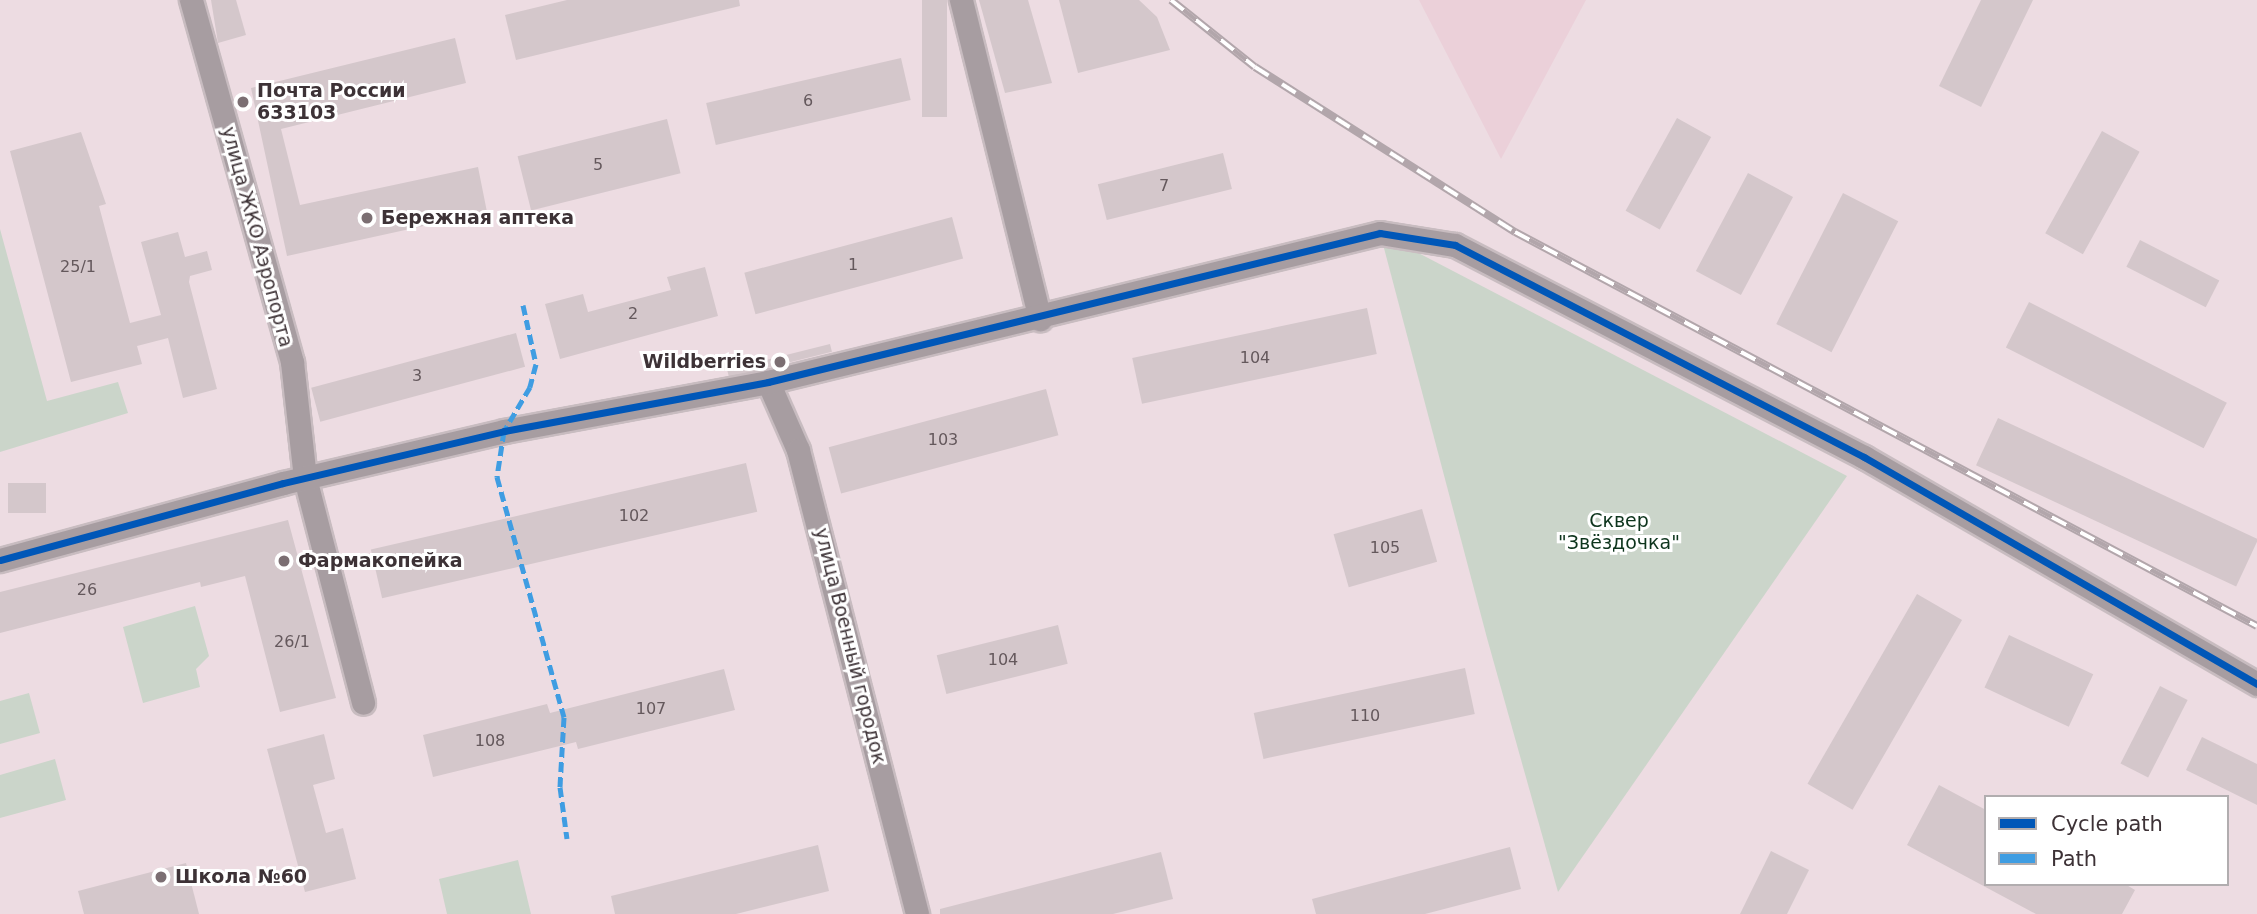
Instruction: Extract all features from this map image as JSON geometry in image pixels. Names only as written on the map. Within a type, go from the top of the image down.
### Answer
[{"type":"street","name":"улица ЖКО Аэропорта","points":[[191,0],[292,362],[305,478],[363,703]]},
{"type":"street","points":[[961,0],[1040,319]]},
{"type":"street","points":[[0,560],[305,478],[504,431],[768,382],[1040,319],[1380,233],[1455,245],[1864,457],[2257,684]]},
{"type":"street","name":"улица Военный городок","points":[[768,382],[806,477],[918,914]]},
{"type":"shaded area","points":[[1419,0],[1586,0],[1501,159]]},
{"type":"green space","points":[[0,229],[47,401],[118,382],[128,413],[0,452]]},
{"type":"green space","name":"Сквер \"Звёздочка\"","points":[[1380,233],[1847,476],[1558,892],[1487,638]]},
{"type":"green space","points":[[195,606],[209,656],[196,669],[200,687],[143,703],[123,627]]},
{"type":"green space","points":[[29,693],[40,733],[0,744],[0,701]]},
{"type":"green space","points":[[55,759],[66,800],[0,818],[0,775]]},
{"type":"green space","points":[[518,860],[531,914],[447,914],[439,879]]},
{"type":"building","points":[[211,0],[236,0],[246,35],[218,43]]},
{"type":"building","points":[[567,0],[739,0],[740,6],[516,60],[505,15]]},
{"type":"building","points":[[922,0],[947,0],[947,117],[922,117]]},
{"type":"building","points":[[979,0],[1028,0],[1052,83],[1005,93]]},
{"type":"building","points":[[1059,0],[1139,0],[1157,17],[1170,50],[1078,73]]},
{"type":"building","points":[[1981,0],[2033,0],[1981,107],[1939,86]]},
{"type":"building","points":[[455,38],[466,83],[281,129],[300,205],[478,167],[487,212],[287,256],[251,88]]},
{"type":"building","points":[[901,58],[911,100],[716,145],[706,103]]},
{"type":"building","points":[[1677,118],[1711,137],[1660,230],[1626,211]]},
{"type":"building","points":[[667,119],[681,173],[531,211],[518,156]]},
{"type":"building","points":[[2102,131],[2140,152],[2083,254],[2045,233]]},
{"type":"building","points":[[81,132],[106,204],[99,206],[130,323],[161,315],[141,242],[178,232],[185,257],[207,251],[212,270],[190,276],[189,282],[217,389],[183,398],[168,338],[137,346],[142,364],[71,382],[10,151]]},
{"type":"building","points":[[1223,153],[1232,189],[1107,220],[1098,184]]},
{"type":"building","points":[[1748,173],[1793,197],[1741,295],[1696,271]]},
{"type":"building","points":[[1843,193],[1898,221],[1832,352],[1776,324]]},
{"type":"building","points":[[952,217],[963,259],[755,314],[744,273]]},
{"type":"building","points":[[2140,240],[2219,280],[2206,307],[2126,267]]},
{"type":"building","points":[[705,267],[718,316],[560,359],[545,304],[583,294],[588,312],[671,290],[667,277]]},
{"type":"building","points":[[2029,302],[2227,403],[2204,448],[2006,347]]},
{"type":"building","points":[[1367,308],[1377,354],[1142,404],[1132,358]]},
{"type":"building","points":[[516,333],[525,367],[320,422],[311,388]]},
{"type":"building","points":[[830,344],[832,352],[729,377],[727,370]]},
{"type":"building","points":[[1046,389],[1058,435],[841,494],[829,447]]},
{"type":"building","points":[[1998,418],[2257,539],[2236,586],[1976,465]]},
{"type":"building","points":[[746,463],[757,512],[382,598],[371,550]]},
{"type":"building","points":[[8,483],[46,483],[46,513],[8,513]]},
{"type":"building","points":[[1422,509],[1437,562],[1349,587],[1334,534]]},
{"type":"building","points":[[288,520],[336,698],[280,712],[245,576],[201,587],[200,582],[0,633],[0,592]]},
{"type":"building","points":[[1917,594],[1962,620],[1853,810],[1808,784]]},
{"type":"building","points":[[1058,625],[1068,664],[946,694],[937,655]]},
{"type":"building","points":[[2009,635],[2093,674],[2069,727],[1984,688]]},
{"type":"building","points":[[1465,668],[1475,714],[1263,759],[1254,713]]},
{"type":"building","points":[[724,669],[735,710],[578,749],[576,742],[433,777],[423,735],[547,704],[550,713]]},
{"type":"building","points":[[2160,686],[2188,700],[2148,778],[2121,764]]},
{"type":"building","points":[[324,734],[335,779],[313,785],[326,833],[343,828],[356,879],[305,892],[267,749]]},
{"type":"building","points":[[2202,737],[2257,764],[2257,805],[2186,770]]},
{"type":"building","points":[[1939,785],[1984,809],[1984,886],[2128,886],[2135,890],[2122,914],[2036,914],[1907,845]]},
{"type":"building","points":[[818,845],[829,891],[736,914],[615,914],[611,896]]},
{"type":"building","points":[[1510,847],[1521,889],[1425,914],[1316,914],[1312,899]]},
{"type":"building","points":[[1771,851],[1809,870],[1787,914],[1740,914]]},
{"type":"building","points":[[1161,852],[1173,899],[1113,914],[940,914],[940,909]]},
{"type":"building","name":"Школа №60","points":[[186,863],[199,914],[84,914],[78,891]]},
{"type":"railway","points":[[1171,0],[1255,67],[1515,232],[2257,626]]},
{"type":"marked path","points":[[523,305],[536,364],[530,387],[504,431],[497,477],[564,717],[560,787],[567,839]]},
{"type":"cycle path","points":[[0,560],[283,483],[504,431],[768,382],[1380,233],[1455,245],[1864,457],[2257,684]]},
{"type":"place","name":"Почта России 633103","points":[[243,102]]},
{"type":"place","name":"Бережная аптека","points":[[367,218]]},
{"type":"place","name":"Wildberries","points":[[780,362]]},
{"type":"place","name":"Фармакопейка","points":[[284,561]]},
{"type":"place","name":"Школа №60","points":[[161,877]]}]
